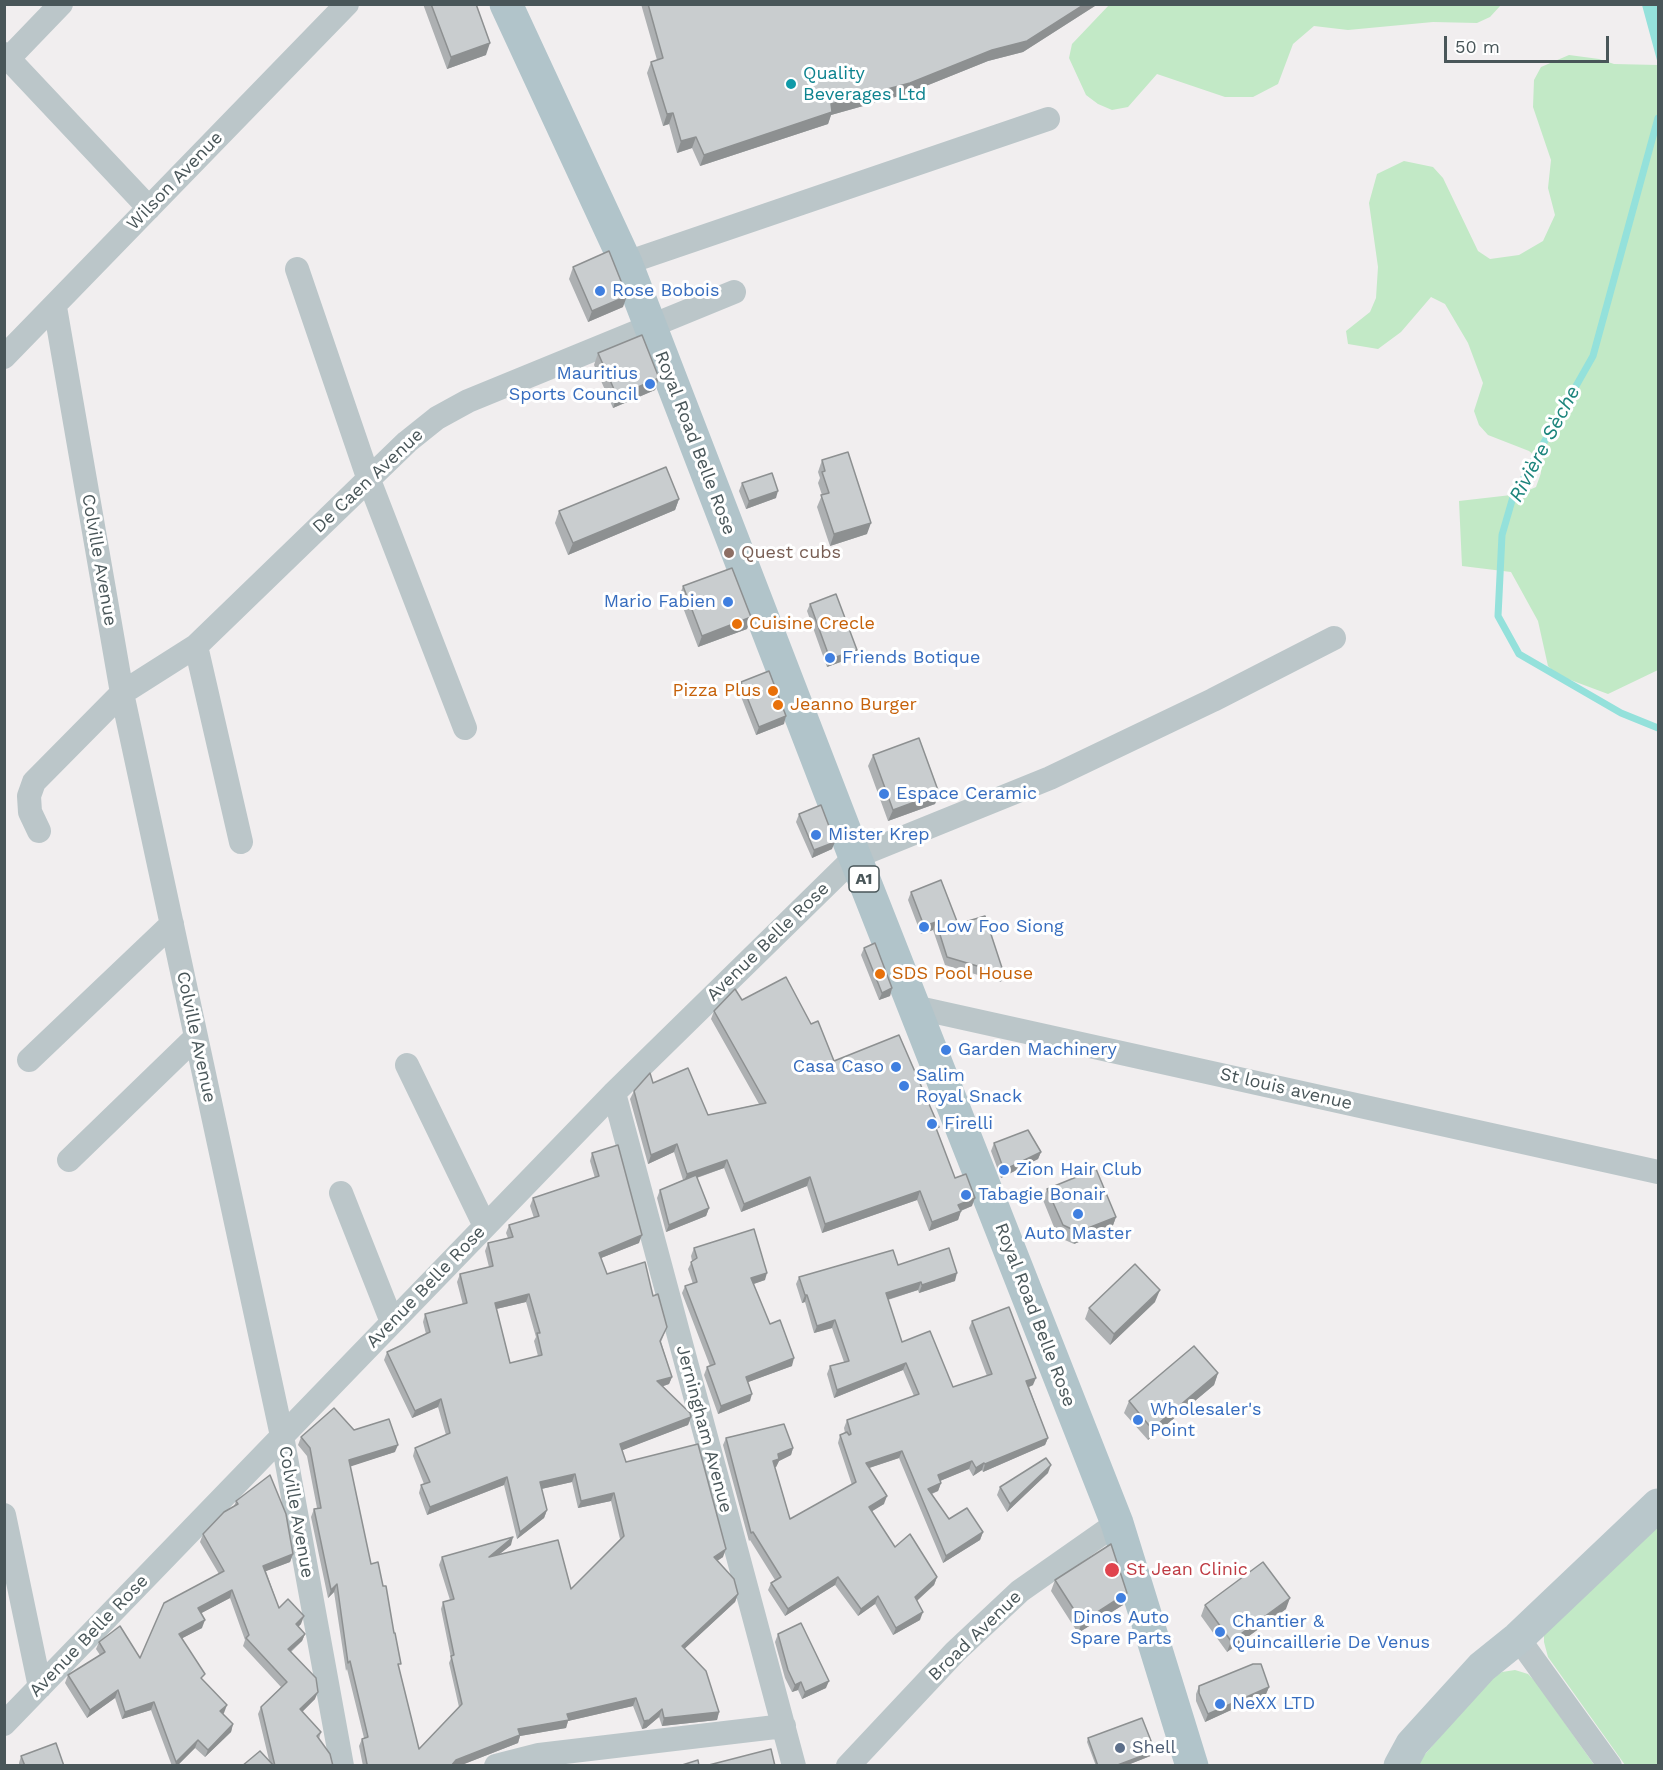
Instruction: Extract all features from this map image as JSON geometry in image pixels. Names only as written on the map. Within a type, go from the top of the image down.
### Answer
[{"type":"main road","name":"Royal Road Belle Rose","points":[[506,4],[626,263],[855,857],[1117,1523],[1192,1766]]},
{"type":"street","points":[[61,4],[7,56],[148,208]]},
{"type":"street","name":"Wilson Avenue","points":[[4,357],[347,4]]},
{"type":"street","points":[[626,263],[1048,119]]},
{"type":"street","points":[[297,269],[369,480],[465,728]]},
{"type":"street","name":"De Caen Avenue","points":[[39,831],[30,812],[29,796],[34,782],[122,693],[196,646],[407,442],[437,418],[468,401],[734,292]]},
{"type":"street","name":"Colville Avenue","points":[[55,307],[122,693],[282,1436],[342,1766]]},
{"type":"street","points":[[855,857],[1050,778],[1213,700],[1334,638]]},
{"type":"street","points":[[196,646],[241,842]]},
{"type":"street","name":"Avenue Belle Rose","points":[[4,1724],[614,1093],[855,857]]},
{"type":"street","points":[[29,1060],[172,924]]},
{"type":"street","name":"St louis avenue","points":[[914,1007],[1659,1172]]},
{"type":"street","points":[[69,1160],[196,1037]]},
{"type":"street","points":[[407,1065],[485,1226]]},
{"type":"street","name":"Jerningham Avenue","points":[[614,1093],[794,1766]]},
{"type":"street","points":[[341,1193],[392,1322]]},
{"type":"street","points":[[1400,1766],[1412,1744],[1482,1667],[1518,1638],[1659,1505]]},
{"type":"street","points":[[4,1515],[40,1687]]},
{"type":"street","name":"Broad Avenue","points":[[848,1766],[955,1652],[1020,1591],[1117,1523]]},
{"type":"street","points":[[1518,1638],[1610,1766]]},
{"type":"street","points":[[496,1766],[539,1755],[784,1726]]},
{"type":"green space","points":[[1110,4],[1501,5],[1490,17],[1477,23],[1433,22],[1348,30],[1314,26],[1293,44],[1278,84],[1253,97],[1225,97],[1157,74],[1128,107],[1112,110],[1086,95],[1069,58],[1072,44]]},
{"type":"green space","points":[[1569,55],[1599,59],[1614,64],[1658,65],[1658,670],[1608,694],[1557,675],[1548,666],[1538,621],[1511,572],[1462,566],[1459,501],[1520,494],[1536,487],[1541,473],[1540,460],[1529,451],[1488,435],[1479,425],[1474,411],[1483,383],[1468,343],[1445,304],[1431,297],[1401,332],[1378,349],[1348,344],[1346,331],[1370,312],[1376,298],[1378,267],[1369,203],[1377,174],[1404,161],[1433,167],[1443,178],[1478,251],[1490,259],[1519,255],[1543,241],[1555,215],[1548,188],[1551,160],[1533,107],[1534,80],[1541,67]]},
{"type":"green space","points":[[1658,1522],[1658,1765],[1625,1765],[1548,1657],[1544,1633]]},
{"type":"green space","points":[[1515,1670],[1528,1674],[1536,1682],[1595,1766],[1415,1766],[1488,1681],[1502,1672]]},
{"type":"water","points":[[1642,5],[1658,5],[1658,64]]},
{"type":"building","points":[[431,4],[476,4],[490,43],[451,57]]},
{"type":"building","name":"Quality Beverages Ltd","points":[[648,4],[1085,4],[1027,41],[992,50],[910,83],[831,104],[832,112],[704,155],[696,137],[681,141],[673,113],[667,114],[651,62],[663,58]]},
{"type":"building","name":"Rose Bobois","points":[[609,251],[627,296],[592,311],[573,267]]},
{"type":"building","points":[[642,335],[659,378],[617,396],[598,353]]},
{"type":"building","points":[[848,452],[871,523],[834,534],[821,495],[829,493],[822,472],[825,471],[822,460]]},
{"type":"building","points":[[666,467],[679,499],[573,543],[559,511]]},
{"type":"building","points":[[772,473],[778,491],[749,501],[742,483]]},
{"type":"building","points":[[732,568],[751,617],[702,636],[683,586]]},
{"type":"building","points":[[836,594],[857,650],[830,659],[810,604]]},
{"type":"building","points":[[769,671],[786,716],[759,727],[741,682]]},
{"type":"building","points":[[919,738],[939,793],[893,810],[873,755]]},
{"type":"building","name":"Mister Krep","points":[[821,805],[835,842],[814,850],[799,814]]},
{"type":"building","points":[[941,880],[958,924],[985,916],[1004,974],[947,957],[936,922],[924,926],[911,892]]},
{"type":"building","points":[[875,943],[892,988],[882,993],[864,948]]},
{"type":"building","points":[[786,977],[811,1024],[818,1021],[834,1061],[899,1035],[939,1127],[936,1128],[955,1178],[966,1174],[975,1198],[958,1205],[961,1211],[932,1222],[920,1191],[825,1224],[810,1177],[744,1204],[727,1160],[687,1174],[677,1144],[651,1155],[634,1091],[650,1073],[653,1083],[688,1068],[708,1115],[766,1103],[714,1011],[735,989],[742,1000]]},
{"type":"building","points":[[1028,1130],[1041,1152],[1004,1170],[994,1143]]},
{"type":"building","points":[[618,1145],[642,1235],[599,1253],[607,1274],[645,1262],[653,1296],[658,1294],[667,1327],[660,1341],[672,1377],[657,1381],[690,1413],[691,1417],[620,1444],[626,1462],[698,1444],[726,1549],[714,1557],[734,1579],[738,1594],[682,1646],[706,1671],[719,1712],[664,1718],[662,1709],[649,1720],[644,1721],[636,1698],[567,1714],[569,1720],[518,1729],[520,1735],[456,1760],[451,1766],[369,1766],[362,1739],[368,1737],[350,1661],[348,1663],[337,1584],[331,1590],[314,1509],[321,1508],[310,1448],[301,1437],[334,1408],[354,1430],[389,1419],[398,1445],[349,1460],[371,1564],[378,1562],[383,1586],[386,1586],[401,1664],[398,1664],[419,1749],[462,1704],[451,1656],[454,1655],[443,1602],[454,1599],[442,1557],[513,1537],[489,1557],[558,1540],[571,1589],[624,1536],[614,1493],[581,1501],[575,1474],[540,1482],[547,1510],[520,1532],[507,1477],[430,1507],[421,1485],[430,1482],[415,1448],[450,1433],[441,1399],[415,1411],[387,1352],[430,1332],[425,1314],[467,1303],[460,1274],[493,1266],[488,1243],[513,1237],[509,1225],[539,1216],[533,1198],[599,1176],[592,1153]],"holes":[[[529,1294],[540,1333],[537,1333],[542,1355],[510,1363],[495,1303]]]},
{"type":"building","name":"Auto Master","points":[[1096,1169],[1116,1217],[1078,1232],[1063,1225],[1047,1189]]},
{"type":"building","points":[[696,1175],[709,1208],[669,1225],[660,1190]]},
{"type":"building","points":[[754,1229],[767,1273],[751,1278],[770,1324],[780,1320],[794,1358],[746,1377],[752,1394],[721,1406],[707,1367],[715,1364],[685,1286],[697,1282],[691,1262],[697,1258],[694,1248]]},
{"type":"building","points":[[949,1248],[957,1273],[922,1285],[921,1282],[886,1293],[902,1342],[930,1331],[953,1387],[992,1374],[972,1321],[1009,1307],[1036,1378],[1026,1381],[1048,1438],[976,1468],[972,1461],[938,1475],[941,1483],[928,1489],[949,1519],[967,1508],[983,1532],[946,1556],[902,1451],[866,1463],[887,1496],[869,1507],[895,1547],[910,1534],[937,1577],[915,1597],[923,1612],[896,1628],[878,1596],[861,1609],[838,1577],[788,1609],[771,1583],[781,1577],[753,1532],[751,1533],[726,1438],[784,1424],[793,1448],[778,1454],[779,1459],[773,1461],[790,1519],[856,1482],[840,1435],[847,1432],[851,1434],[847,1420],[919,1394],[906,1363],[837,1390],[830,1366],[849,1361],[835,1320],[817,1326],[799,1277],[893,1250],[898,1265]]},
{"type":"building","points":[[1135,1264],[1160,1290],[1114,1334],[1089,1308]]},
{"type":"building","points":[[1194,1346],[1218,1373],[1152,1429],[1129,1401]]},
{"type":"building","points":[[1046,1458],[1051,1465],[1010,1504],[1000,1487]]},
{"type":"building","points":[[270,1475],[286,1514],[293,1554],[263,1566],[279,1608],[288,1599],[304,1616],[296,1624],[305,1634],[288,1649],[316,1678],[318,1692],[300,1709],[321,1732],[317,1736],[330,1754],[333,1766],[275,1766],[261,1707],[287,1682],[246,1638],[249,1635],[232,1590],[198,1608],[205,1620],[179,1634],[205,1674],[201,1678],[227,1705],[220,1711],[233,1724],[208,1750],[198,1740],[176,1762],[154,1702],[125,1712],[118,1690],[90,1710],[68,1675],[105,1652],[99,1642],[120,1626],[140,1658],[164,1603],[224,1571],[203,1534],[224,1512],[238,1504],[236,1501]]},
{"type":"building","points":[[1111,1544],[1127,1593],[1082,1622],[1055,1580]]},
{"type":"building","points":[[1263,1562],[1290,1598],[1231,1641],[1205,1605]]},
{"type":"building","points":[[801,1623],[829,1681],[805,1692],[801,1682],[795,1685],[788,1670],[778,1634]]},
{"type":"building","name":"NeXX LTD","points":[[1253,1664],[1261,1664],[1269,1687],[1208,1714],[1199,1693],[1199,1686]]},
{"type":"building","name":"Shell","points":[[1142,1718],[1155,1751],[1115,1766],[1098,1766],[1088,1738]]},
{"type":"building","points":[[56,1743],[64,1766],[25,1766],[21,1756]]},
{"type":"building","points":[[771,1749],[775,1766],[705,1766]]},
{"type":"building","points":[[260,1751],[274,1766],[242,1766]]},
{"type":"building","points":[[698,1760],[699,1766],[679,1766]]},
{"type":"waterway","name":"Rivière Sèche","points":[[1658,118],[1593,356],[1513,497],[1502,535],[1498,616],[1519,654],[1621,713],[1658,728]]},
{"type":"place","name":"Quality Beverages Ltd","points":[[791,84]]},
{"type":"place","name":"Rose Bobois","points":[[600,291]]},
{"type":"place","name":"Mauritius Sports Council","points":[[650,384]]},
{"type":"place","name":"Quest cubs","points":[[729,553]]},
{"type":"place","name":"Mario Fabien","points":[[728,602]]},
{"type":"place","name":"Cuisine Crecle","points":[[737,624]]},
{"type":"place","name":"Friends Botique","points":[[830,658]]},
{"type":"place","name":"Pizza Plus","points":[[773,691]]},
{"type":"place","name":"Jeanno Burger","points":[[778,705]]},
{"type":"place","name":"Espace Ceramic","points":[[884,794]]},
{"type":"place","name":"Mister Krep","points":[[816,835]]},
{"type":"place","name":"Low Foo Siong","points":[[924,927]]},
{"type":"place","name":"SDS Pool House","points":[[880,974]]},
{"type":"place","name":"Garden Machinery","points":[[946,1050]]},
{"type":"place","name":"Casa Caso","points":[[896,1067]]},
{"type":"place","name":"Salim Royal Snack","points":[[904,1086]]},
{"type":"place","name":"Firelli","points":[[932,1124]]},
{"type":"place","name":"Zion Hair Club","points":[[1004,1170]]},
{"type":"place","name":"Tabagie Bonair","points":[[966,1195]]},
{"type":"place","name":"Auto Master","points":[[1078,1214]]},
{"type":"place","name":"Wholesaler's Point","points":[[1138,1420]]},
{"type":"place","name":"St Jean Clinic","points":[[1112,1570]]},
{"type":"place","name":"Dinos Auto Spare Parts","points":[[1121,1598]]},
{"type":"place","name":"Chantier & Quincaillerie De Venus","points":[[1220,1632]]},
{"type":"place","name":"NeXX LTD","points":[[1220,1704]]},
{"type":"place","name":"Shell","points":[[1120,1748]]}]
